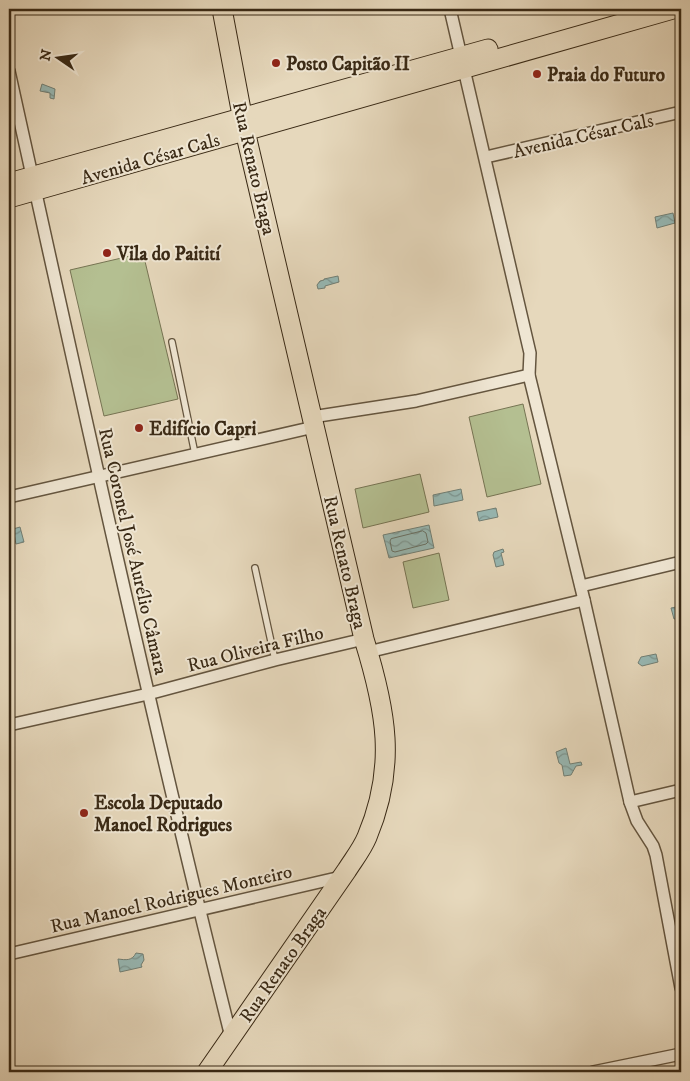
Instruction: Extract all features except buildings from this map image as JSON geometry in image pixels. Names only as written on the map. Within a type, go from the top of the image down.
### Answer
[{"type":"main road","name":"Rua Renato Braga","points":[[206,1072],[342,877],[366,838],[378,806],[384,781],[386,736],[384,717],[244,125],[222,9]]},
{"type":"main road","points":[[463,63],[628,9]]},
{"type":"main road","points":[[463,63],[673,9]]},
{"type":"main road","name":"Avenida César Cals","points":[[9,198],[33,184],[244,125],[311,98],[463,63]]},
{"type":"main road","name":"Avenida César Cals","points":[[9,184],[33,184]]},
{"type":"street","points":[[450,9],[486,157],[530,353],[529,375],[581,586],[630,802],[637,821],[656,855],[681,988]]},
{"type":"street","name":"Rua Coronel José Aurélio Câmara","points":[[9,71],[148,694],[231,1037]]},
{"type":"street","name":"Avenida César Cals","points":[[486,157],[681,112]]},
{"type":"street","points":[[9,497],[195,454],[313,422],[529,375]]},
{"type":"street","points":[[581,586],[681,562]]},
{"type":"street","name":"Rua Oliveira Filho","points":[[9,725],[148,694],[275,660],[366,646],[584,600]]},
{"type":"street","points":[[630,802],[681,790]]},
{"type":"street","name":"Rua Manoel Rodrigues Monteiro","points":[[9,954],[342,877]]},
{"type":"street","points":[[594,1072],[681,1054]]},
{"type":"lane","points":[[172,342],[195,454]]},
{"type":"lane","points":[[255,568],[275,660]]},
{"type":"green space","points":[[143,253],[178,399],[104,416],[70,270]]},
{"type":"green space","points":[[523,404],[541,484],[487,497],[469,417]]},
{"type":"green space","points":[[420,474],[429,512],[363,528],[355,489]]},
{"type":"green space","points":[[439,553],[449,600],[413,608],[403,562]]},
{"type":"water","points":[[42,84],[55,89],[54,99],[50,98],[50,93],[40,91]]},
{"type":"water","points":[[673,213],[675,223],[657,228],[655,217]]},
{"type":"water","points":[[338,276],[339,282],[318,289],[317,285],[320,281]]},
{"type":"water","points":[[461,489],[463,500],[434,506],[433,495]]},
{"type":"water","points":[[496,508],[498,517],[479,521],[477,512]]},
{"type":"water","points":[[429,525],[434,548],[389,558],[383,535]]},
{"type":"water","points":[[20,527],[24,542],[16,544],[13,529]]},
{"type":"water","points":[[503,549],[504,552],[501,553],[504,565],[496,567],[494,552]]},
{"type":"water","points":[[681,606],[681,618],[674,619],[671,608]]},
{"type":"water","points":[[656,654],[658,662],[642,666],[638,663],[641,657]]},
{"type":"water","points":[[566,748],[570,764],[581,762],[582,765],[576,766],[571,775],[564,776],[562,765],[559,763],[556,752]]},
{"type":"water","points":[[136,953],[143,954],[142,967],[120,972],[118,959],[131,959]]},
{"type":"place","name":"Posto Capitão II","points":[[276,63]]},
{"type":"place","name":"Praia do Futuro","points":[[537,74]]},
{"type":"place","name":"Vila do Paitití","points":[[107,253]]},
{"type":"place","name":"Edifício Capri","points":[[139,428]]},
{"type":"place","name":"Escola Deputado Manoel Rodrigues","points":[[84,813]]}]
